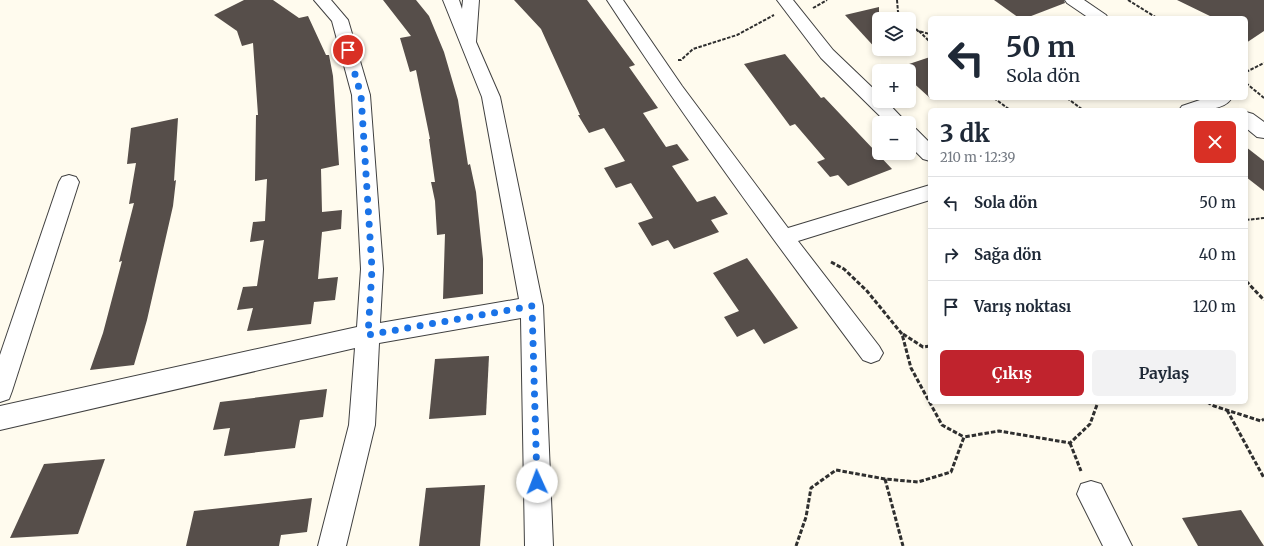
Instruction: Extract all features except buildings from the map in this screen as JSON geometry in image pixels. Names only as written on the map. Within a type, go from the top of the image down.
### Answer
[{"type":"street","points":[[322,0],[340,20],[361,95],[372,269],[362,425],[332,546]]},
{"type":"street","points":[[451,0],[491,97],[532,306],[539,546]]},
{"type":"street","points":[[468,42],[471,0]]},
{"type":"street","points":[[615,0],[656,64],[783,238],[870,353]]},
{"type":"street","points":[[1073,0],[1097,16]]},
{"type":"street","points":[[789,4],[827,54],[891,116]]},
{"type":"street","points":[[1194,108],[1216,100]]},
{"type":"street","points":[[1224,100],[1234,108]]},
{"type":"street","points":[[1248,120],[1264,132]]},
{"type":"street","points":[[916,141],[928,152]]},
{"type":"street","points":[[0,391],[70,182]]},
{"type":"street","points":[[783,238],[928,193]]},
{"type":"street","points":[[0,418],[368,335],[532,306]]},
{"type":"street","points":[[1091,494],[1118,546]]},
{"type":"path","points":[[897,0],[898,12]]},
{"type":"path","points":[[1128,0],[1154,16]]},
{"type":"path","points":[[656,64],[681,60],[693,49],[737,35],[776,14],[789,4]]},
{"type":"path","points":[[918,31],[928,34]]},
{"type":"path","points":[[918,31],[928,40]]},
{"type":"path","points":[[1248,71],[1264,63]]},
{"type":"path","points":[[1248,85],[1264,98]]},
{"type":"path","points":[[997,100],[1007,108]]},
{"type":"path","points":[[1070,100],[1080,108]]},
{"type":"path","points":[[1248,220],[1264,218]]},
{"type":"path","points":[[1248,283],[1264,300]]},
{"type":"path","points":[[902,334],[923,347],[928,346]]},
{"type":"path","points":[[1070,443],[1090,424],[1097,404]]},
{"type":"path","points":[[1210,404],[1261,421],[1264,419]]},
{"type":"path","points":[[1227,410],[1264,478]]},
{"type":"path","points":[[796,546],[806,517],[811,488],[836,470],[885,479],[918,482],[951,472],[964,437],[999,431],[1070,443]]},
{"type":"path","points":[[1070,443],[1091,494]]},
{"type":"path","points":[[885,479],[903,546]]},
{"type":"route","points":[[348,50],[361,95],[372,269],[368,335],[532,306],[537,482]]}]
